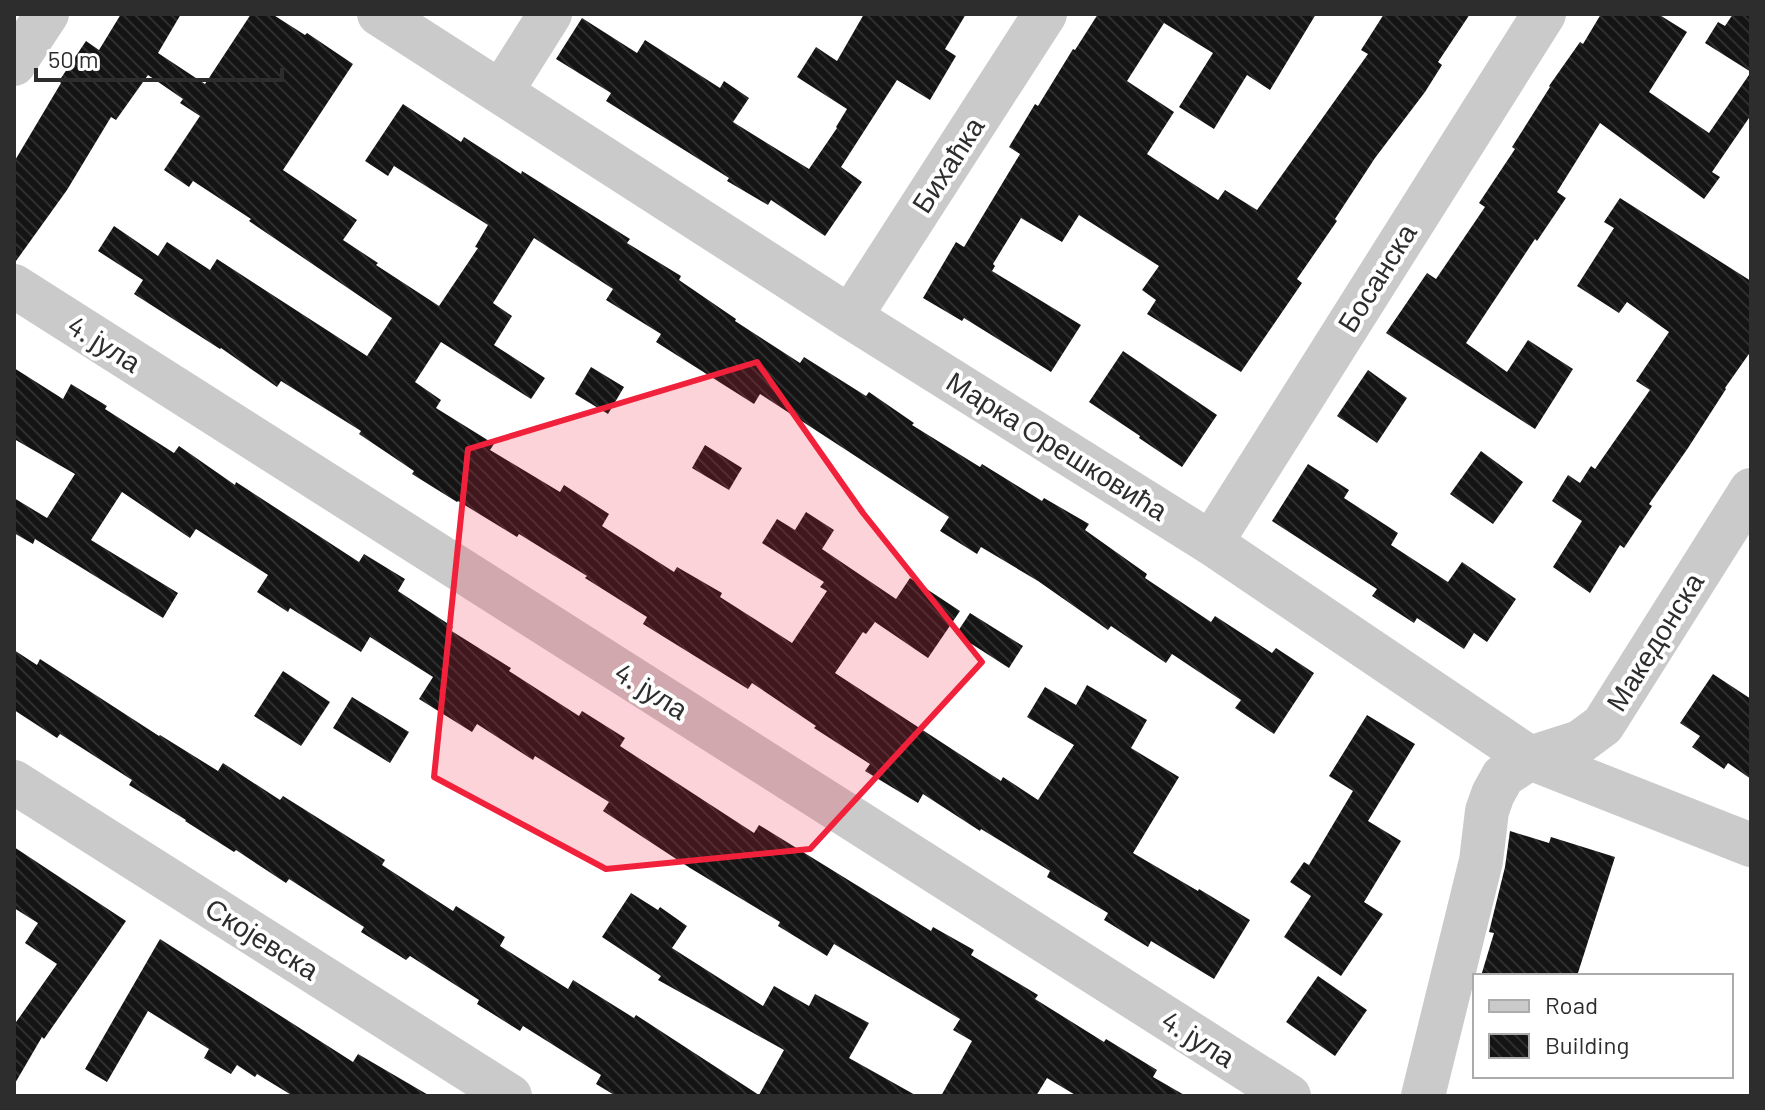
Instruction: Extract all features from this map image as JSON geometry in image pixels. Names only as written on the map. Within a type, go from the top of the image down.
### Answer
[{"type":"street","points":[[14,64],[47,14]]},
{"type":"street","name":"Марка Орешковића","points":[[379,14],[850,317],[1211,543],[1530,758],[1751,845]]},
{"type":"street","points":[[501,92],[550,14]]},
{"type":"street","name":"Бихаћка","points":[[850,317],[1045,14]]},
{"type":"street","name":"Босанска","points":[[1211,543],[1544,14]]},
{"type":"street","name":"4. јула","points":[[14,286],[1289,1096]]},
{"type":"street","name":"Македонска","points":[[1530,758],[1580,742],[1603,725],[1751,490]]},
{"type":"street","points":[[1423,1096],[1481,861],[1487,811],[1503,776],[1530,758]]},
{"type":"street","name":"Скојевска","points":[[14,782],[510,1096]]},
{"type":"highlighted area","points":[[757,362],[863,513],[982,662],[810,849],[606,869],[434,777],[468,449]]},
{"type":"building","points":[[121,14],[181,14],[158,53],[205,84],[251,14],[272,14],[353,64],[283,170],[357,220],[343,240],[439,306],[478,248],[475,247],[488,225],[394,166],[388,176],[365,161],[403,104],[461,142],[464,137],[521,174],[522,171],[630,239],[627,243],[681,276],[679,280],[735,321],[800,363],[804,357],[866,396],[869,392],[914,423],[912,425],[980,467],[982,464],[1042,501],[1044,498],[1089,524],[1085,530],[1147,574],[1145,578],[1211,622],[1215,616],[1272,653],[1276,648],[1314,673],[1274,734],[1235,708],[1241,700],[1172,654],[1166,663],[1111,626],[1108,630],[1038,581],[981,547],[977,554],[940,531],[949,517],[760,394],[754,404],[656,342],[661,334],[606,300],[613,289],[534,238],[493,303],[512,316],[494,345],[545,378],[531,399],[441,342],[415,382],[441,400],[436,408],[494,444],[490,450],[560,492],[564,485],[609,514],[602,526],[674,572],[677,567],[722,593],[720,597],[792,643],[827,591],[820,587],[824,582],[762,543],[777,519],[795,530],[806,512],[834,530],[822,549],[896,599],[910,578],[960,611],[928,658],[875,622],[866,634],[863,632],[835,673],[1001,781],[1003,777],[1038,800],[1074,745],[1027,717],[1045,687],[1076,705],[1087,685],[1147,720],[1131,748],[1179,777],[1133,853],[1250,920],[1214,979],[1151,941],[1148,947],[1104,920],[1108,913],[1047,877],[1050,871],[923,794],[918,803],[865,771],[870,764],[752,683],[748,689],[643,624],[647,617],[585,578],[587,576],[412,474],[414,471],[359,434],[361,431],[281,381],[277,387],[134,294],[143,280],[98,251],[114,226],[158,256],[167,242],[210,270],[217,259],[367,356],[392,318],[193,181],[189,187],[164,170],[200,116],[180,103],[183,99],[148,75],[116,120],[111,117],[67,190],[14,261],[14,162],[61,83],[59,81],[86,41],[99,50]]},
{"type":"building","points":[[864,14],[966,14],[945,49],[956,56],[930,100],[897,80],[841,167],[862,182],[825,236],[771,200],[768,205],[727,181],[729,178],[606,101],[611,93],[556,59],[582,18],[637,53],[645,40],[720,88],[724,81],[749,98],[733,122],[809,169],[847,109],[797,77],[816,47],[837,61]]},
{"type":"building","points":[[1098,14],[1316,14],[1270,90],[1247,75],[1214,129],[1179,107],[1213,53],[1164,23],[1127,81],[1174,112],[1147,154],[1218,200],[1225,190],[1257,210],[1368,54],[1361,50],[1384,14],[1470,14],[1438,62],[1442,65],[1425,92],[1375,158],[1297,279],[1302,283],[1241,372],[1147,314],[1156,300],[1142,290],[1159,266],[1079,215],[1062,242],[1021,218],[993,264],[992,271],[1081,325],[1051,372],[964,318],[962,321],[923,298],[956,242],[964,247],[1020,154],[1009,147]]},
{"type":"building","points":[[1601,14],[1658,14],[1687,32],[1649,92],[1709,133],[1751,72],[1751,115],[1712,172],[1720,177],[1704,199],[1600,123],[1557,192],[1566,198],[1466,343],[1507,372],[1528,340],[1573,369],[1535,429],[1386,333],[1427,273],[1436,279],[1485,207],[1479,203],[1515,149],[1512,147],[1549,86],[1580,42],[1583,44]]},
{"type":"building","points":[[1733,14],[1751,14],[1751,72],[1705,43],[1718,22],[1725,26]]},
{"type":"building","points":[[1620,198],[1751,281],[1751,351],[1649,504],[1652,506],[1624,548],[1620,545],[1590,593],[1553,567],[1582,521],[1552,501],[1568,475],[1580,483],[1591,466],[1595,469],[1650,390],[1636,381],[1669,332],[1627,302],[1619,313],[1577,286],[1614,228],[1604,222]]},
{"type":"building","points":[[1123,351],[1217,415],[1182,467],[1089,402]]},
{"type":"building","points":[[591,367],[624,387],[608,414],[575,394]]},
{"type":"building","points":[[14,368],[63,399],[71,384],[174,453],[179,446],[235,485],[236,482],[359,562],[364,554],[405,579],[398,591],[453,627],[450,630],[511,668],[509,671],[579,716],[582,711],[625,738],[620,746],[754,833],[759,825],[931,931],[933,927],[974,950],[971,955],[1038,995],[1035,999],[1104,1042],[1106,1039],[1157,1070],[1153,1077],[1186,1096],[1077,1096],[1047,1078],[1036,1096],[941,1096],[972,1041],[953,1030],[960,1019],[834,944],[827,956],[778,926],[780,922],[603,811],[609,802],[535,756],[533,760],[477,724],[472,732],[419,699],[433,677],[370,637],[361,652],[290,608],[288,612],[257,592],[268,575],[196,529],[190,538],[122,492],[91,540],[178,593],[163,618],[35,539],[33,544],[14,533],[14,498],[47,518],[75,474],[14,439]]},
{"type":"building","points":[[1368,370],[1407,398],[1377,443],[1337,416]]},
{"type":"building","points":[[705,445],[742,468],[729,490],[692,468]]},
{"type":"building","points":[[1481,451],[1523,482],[1493,524],[1450,494]]},
{"type":"building","points":[[1308,464],[1349,490],[1344,498],[1398,533],[1391,545],[1448,582],[1462,562],[1516,599],[1487,642],[1474,633],[1464,649],[1417,618],[1414,623],[1372,596],[1377,589],[1272,521]]},
{"type":"building","points":[[970,613],[1023,646],[1009,668],[956,634]]},
{"type":"building","points":[[14,650],[37,665],[40,659],[218,771],[223,763],[280,800],[283,796],[385,860],[382,865],[453,911],[456,906],[505,937],[500,946],[568,989],[573,980],[634,1018],[636,1015],[759,1095],[784,1050],[658,980],[661,976],[602,937],[631,893],[658,910],[660,907],[687,926],[672,948],[763,1006],[774,986],[809,1006],[815,994],[869,1023],[849,1058],[917,1096],[616,1096],[596,1084],[601,1075],[523,1026],[520,1031],[477,1004],[479,1000],[410,956],[406,960],[361,932],[364,927],[289,879],[286,883],[236,850],[234,852],[129,785],[132,780],[60,734],[57,738],[14,710]]},
{"type":"building","points":[[283,671],[330,702],[301,746],[254,716]]},
{"type":"building","points":[[1713,674],[1751,699],[1751,779],[1728,763],[1724,769],[1692,747],[1700,736],[1680,723]]},
{"type":"building","points":[[352,697],[409,732],[390,763],[333,728]]},
{"type":"building","points":[[1367,715],[1415,744],[1368,821],[1401,841],[1364,902],[1383,914],[1341,976],[1284,937],[1311,896],[1290,882],[1304,862],[1309,865],[1353,791],[1329,776]]},
{"type":"building","points":[[1510,831],[1549,843],[1551,837],[1615,857],[1578,974],[1482,974],[1494,933],[1489,932],[1505,867]]},
{"type":"building","points":[[14,847],[126,921],[44,1039],[42,1037],[14,1085],[14,1025],[57,964],[25,943],[38,923],[14,908]]},
{"type":"building","points":[[160,939],[353,1062],[358,1054],[430,1096],[293,1096],[237,1065],[231,1074],[204,1058],[209,1049],[148,1011],[107,1082],[85,1069]]},
{"type":"building","points":[[1318,976],[1367,1010],[1335,1056],[1286,1022]]}]
